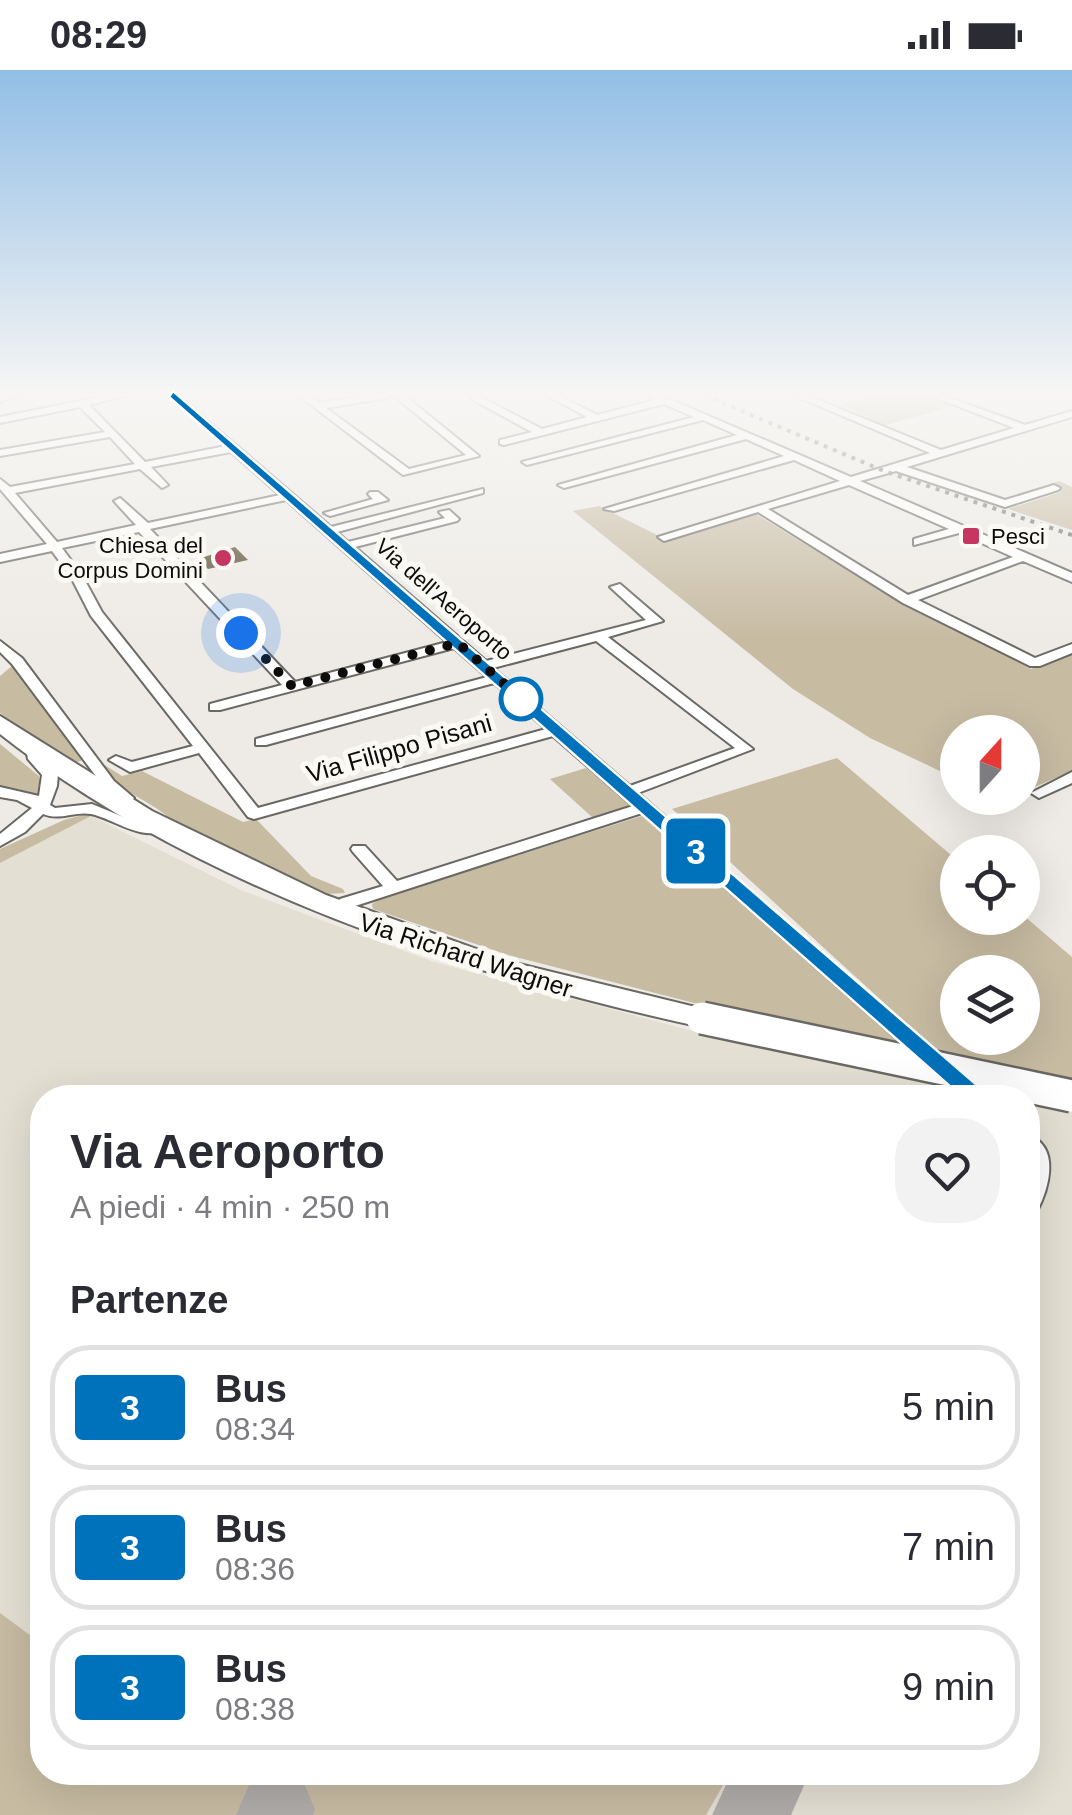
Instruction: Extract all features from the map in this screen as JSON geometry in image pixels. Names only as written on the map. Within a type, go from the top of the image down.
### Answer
[{"type":"main road","name":"Via Richard Wagner","points":[[0,723],[100,794],[172,832],[298,895],[459,957],[585,994],[1020,1085]]},
{"type":"main road","name":"Via Richard Wagner","points":[[239,866],[485,953],[702,1018]]},
{"type":"main road","name":"Via Richard Wagner","points":[[1040,1089],[1072,1096]]},
{"type":"street","points":[[4,487],[74,476]]},
{"type":"street","points":[[153,476],[162,485]]},
{"type":"street","name":"Via dell'Aeroporto","points":[[267,476],[962,1085]]},
{"type":"street","points":[[564,485],[596,476]]},
{"type":"street","points":[[610,509],[725,476]]},
{"type":"street","points":[[838,476],[1072,578]]},
{"type":"street","points":[[664,537],[867,476]]},
{"type":"street","points":[[924,476],[1005,504],[1054,488]]},
{"type":"street","points":[[4,487],[86,589],[96,613],[202,748],[130,766],[116,760]]},
{"type":"street","points":[[329,531],[479,491]]},
{"type":"street","points":[[330,513],[382,500],[374,494]]},
{"type":"street","points":[[0,558],[289,496]]},
{"type":"street","points":[[120,500],[292,686]]},
{"type":"street","points":[[760,509],[906,600],[1035,663],[1072,648]]},
{"type":"street","name":"Via dell'Aeroporto","points":[[346,546],[453,519],[445,512]]},
{"type":"street","points":[[939,552],[918,542],[955,528]]},
{"type":"street","points":[[906,600],[1023,557]]},
{"type":"street","points":[[484,666],[656,621],[616,587]]},
{"type":"street","points":[[598,636],[746,748],[628,792]]},
{"type":"street","points":[[215,707],[458,643]]},
{"type":"street","points":[[2,647],[10,664],[3,670]]},
{"type":"street","points":[[2,647],[108,784],[159,816],[172,832]]},
{"type":"street","points":[[261,742],[497,678]]},
{"type":"street","name":"Via Filippo Pisani","points":[[202,748],[254,814],[556,730]]},
{"type":"street","points":[[0,843],[40,810],[49,795],[50,774],[35,759],[33,748]]},
{"type":"street","points":[[1040,792],[1072,778]]},
{"type":"street","points":[[0,792],[22,796],[40,810],[60,814],[100,810],[130,824],[172,832]]},
{"type":"street","points":[[346,903],[645,807]]},
{"type":"street","points":[[0,843],[80,811]]},
{"type":"street","points":[[360,848],[394,888]]},
{"type":"shaded area","points":[[1059,481],[1072,487],[1072,530],[1008,509],[1061,492],[1048,485]]},
{"type":"shaded area","points":[[599,506],[667,540],[754,513],[874,586],[1031,669],[1072,652],[1072,771],[1040,785],[1040,715],[940,715],[940,771],[870,738],[793,689],[573,511]]},
{"type":"shaded area","points":[[12,666],[81,761],[70,764],[0,713],[0,676]]},
{"type":"shaded area","points":[[0,744],[39,776],[42,793],[36,802],[0,790]]},
{"type":"shaded area","points":[[837,758],[940,846],[940,935],[1040,935],[1040,930],[1072,957],[1072,1081],[945,1055],[1040,1055],[1040,955],[940,955],[940,1054],[672,809]]},
{"type":"shaded area","points":[[98,765],[122,776],[142,771],[243,822],[256,819],[311,876],[345,893],[326,894],[179,827],[118,784]]},
{"type":"shaded area","points":[[586,768],[630,806],[593,818],[550,779]]},
{"type":"shaded area","points":[[86,814],[91,816],[0,863],[0,849]]},
{"type":"shaded area","points":[[645,815],[913,1051],[694,1003],[508,955],[373,909],[372,904],[381,898]]},
{"type":"shaded area","points":[[91,816],[243,891],[434,962],[749,1046],[945,1085],[30,1085],[30,1785],[1040,1785],[1040,1104],[1072,1111],[1072,1815],[0,1815],[0,863]]},
{"type":"shaded area","points":[[0,1613],[30,1635],[30,1785],[264,1785],[241,1815],[0,1815]]},
{"type":"shaded area","points":[[264,1785],[723,1785],[706,1815],[305,1815]]},
{"type":"building","name":"Chiesa del Corpus Domini","points":[[235,547],[248,560],[208,569],[198,559]]},
{"type":"taxiway","points":[[750,1815],[766,1785]]},
{"type":"taxiway","points":[[274,1815],[277,1810]]},
{"type":"railway","points":[[900,476],[1072,535]]},
{"type":"bus line","name":"3","points":[[266,476],[962,1085]]},
{"type":"place","name":"Pesci","points":[[971,536]]},
{"type":"place","name":"Chiesa del Corpus Domini","points":[[223,558]]},
{"type":"route","points":[[241,633],[292,686],[458,643],[525,702],[521,699]]}]
